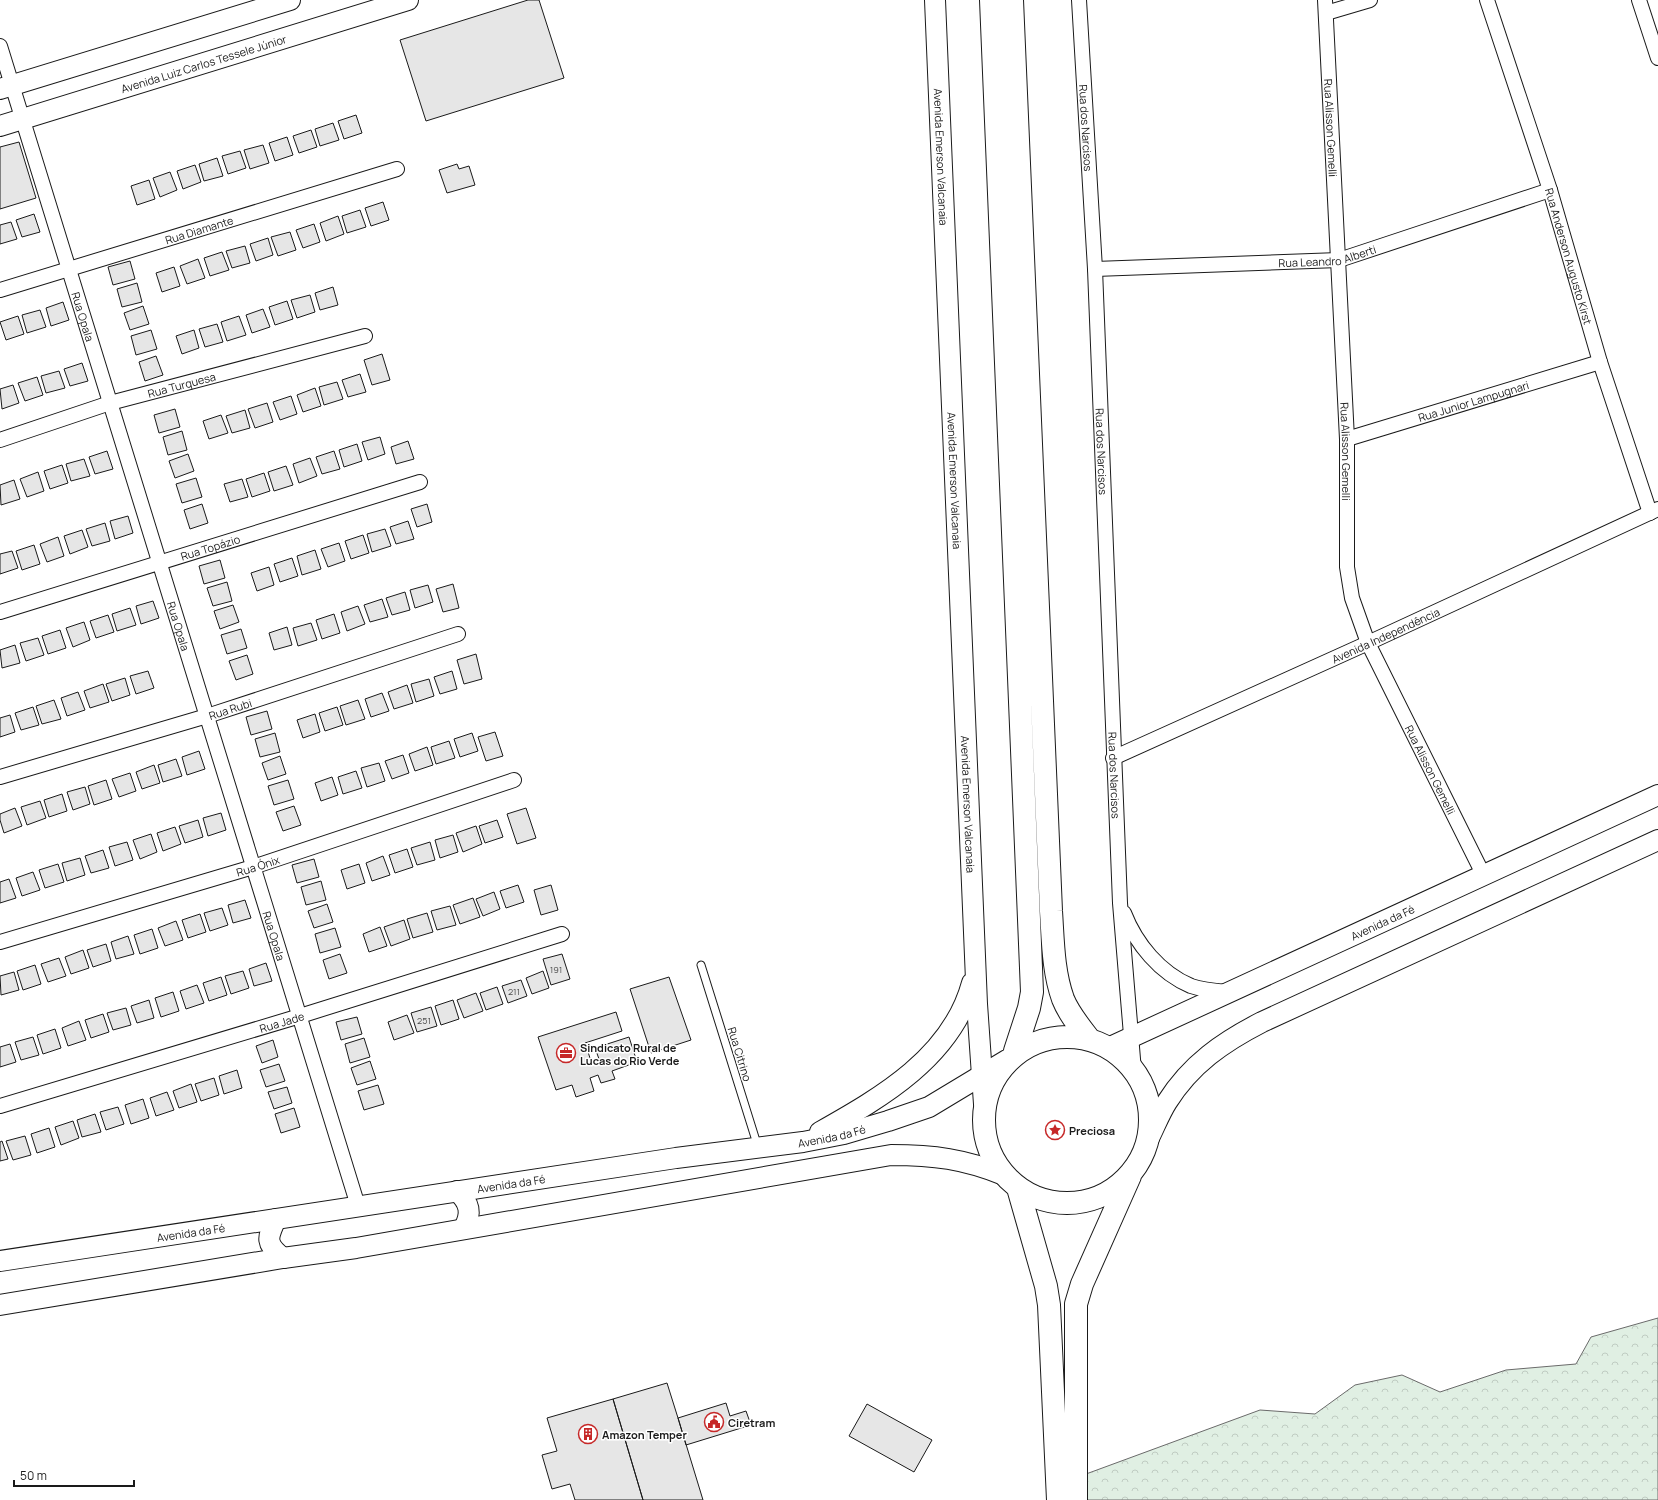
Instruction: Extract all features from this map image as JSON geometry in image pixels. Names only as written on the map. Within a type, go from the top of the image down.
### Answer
[{"type":"main road","points":[[6,87],[290,0]]},
{"type":"main road","name":"Avenida Luiz Carlos Tessele Júnior","points":[[0,126],[408,0]]},
{"type":"main road","name":"Avenida Emerson Valcanaia","points":[[935,0],[976,961]]},
{"type":"main road","points":[[984,1104],[992,1080],[1011,1056],[1029,1008],[1032,992],[991,0]]},
{"type":"main road","points":[[1012,0],[1052,927],[1056,973],[1063,1000],[1073,1018],[1099,1044]]},
{"type":"main road","name":"Avenida da Fé","points":[[1099,1044],[1131,1037],[1483,874],[1658,795]]},
{"type":"main road","points":[[1076,1500],[1076,1304],[1082,1284],[1132,1173],[1142,1156],[1149,1138],[1167,1102],[1184,1079],[1205,1057],[1230,1038],[1658,840]]},
{"type":"main road","points":[[976,961],[984,1104],[983,1129],[990,1154],[1011,1181],[1046,1286],[1049,1305],[1058,1500]]},
{"type":"main road","points":[[803,1142],[882,1096],[936,1051],[951,1030],[964,1006],[974,978],[976,961]]},
{"type":"main road","points":[[1011,1056],[1050,1038],[1074,1036],[1099,1044],[1118,1054],[1134,1071],[1146,1092],[1150,1114],[1149,1138]]},
{"type":"main road","name":"Avenida da Fé","points":[[0,1261],[676,1158],[758,1149],[844,1134],[881,1124],[929,1107],[1011,1056]]},
{"type":"main road","points":[[0,1305],[283,1258],[356,1248],[464,1228],[891,1156],[927,1155],[950,1158],[1011,1181],[1036,1198],[1055,1203],[1077,1203],[1099,1198],[1118,1186],[1132,1173]]},
{"type":"main road","points":[[457,1191],[465,1199],[470,1209],[470,1216],[464,1228]]},
{"type":"main road","points":[[276,1219],[268,1236],[268,1241],[273,1251],[283,1258]]},
{"type":"street","name":"Rua dos Narcisos","points":[[1079,0],[1095,269],[1113,758],[1120,903],[1134,1071]]},
{"type":"street","points":[[1325,7],[1370,0]]},
{"type":"street","name":"Rua Anderson Augusto Kirst","points":[[1487,0],[1550,190],[1600,362],[1654,511]]},
{"type":"street","points":[[1639,0],[1658,58]]},
{"type":"street","name":"Rua Alisson Gemelli","points":[[1325,7],[1347,439],[1347,567],[1352,598],[1368,643],[1483,874]]},
{"type":"street","name":"Rua Opala","points":[[0,46],[6,87],[23,119],[358,1206]]},
{"type":"street","name":"Rua Diamante","points":[[0,290],[397,169]]},
{"type":"street","name":"Rua Leandro Alberti","points":[[1095,269],[1339,260],[1550,190]]},
{"type":"street","name":"Rua Turquesa","points":[[0,440],[110,404],[365,336]]},
{"type":"street","name":"Rua Junior Lampugnari","points":[[1347,439],[1600,362]]},
{"type":"street","name":"Rua Topázio","points":[[0,612],[420,482]]},
{"type":"street","name":"Avenida Independência","points":[[1113,758],[1368,643],[1654,511]]},
{"type":"street","name":"Rua Rubi","points":[[0,777],[207,716],[458,634]]},
{"type":"street","name":"Rua Ónix","points":[[0,942],[254,867],[514,780]]},
{"type":"street","name":"Rua dos Narcisos","points":[[1120,903],[1135,936],[1160,966],[1176,978],[1192,986],[1207,990],[1230,992]]},
{"type":"street","name":"Rua Jade","points":[[0,1106],[300,1016],[562,934]]},
{"type":"lane","name":"Rua Citrino","points":[[701,965],[758,1149]]},
{"type":"green space","points":[[1658,1318],[1658,1500],[1087,1500],[1086,1474],[1260,1410],[1315,1414],[1355,1385],[1402,1375],[1440,1392],[1506,1370],[1576,1364],[1591,1337]]},
{"type":"building","points":[[528,0],[539,0],[564,78],[426,121],[400,40]]},
{"type":"building","points":[[356,115],[362,133],[344,139],[338,121]]},
{"type":"building","points":[[333,123],[339,140],[320,146],[315,129]]},
{"type":"building","points":[[311,130],[317,147],[299,153],[293,136]]},
{"type":"building","points":[[287,137],[293,155],[275,161],[269,143]]},
{"type":"building","points":[[19,142],[36,198],[0,209],[0,147]]},
{"type":"building","points":[[263,145],[269,163],[250,169],[244,150]]},
{"type":"building","points":[[240,151],[246,168],[228,174],[222,156]]},
{"type":"building","points":[[217,158],[223,176],[204,181],[199,164]]},
{"type":"building","points":[[457,164],[459,169],[469,166],[475,185],[447,193],[439,170]]},
{"type":"building","points":[[195,165],[201,182],[183,189],[177,171]]},
{"type":"building","points":[[170,172],[177,190],[160,197],[153,178]]},
{"type":"building","points":[[149,180],[155,199],[137,205],[131,186]]},
{"type":"building","points":[[383,202],[389,220],[371,226],[365,208]]},
{"type":"building","points":[[360,210],[366,227],[347,233],[342,216]]},
{"type":"building","points":[[34,214],[40,232],[22,237],[16,220]]},
{"type":"building","points":[[338,216],[344,234],[326,241],[320,223]]},
{"type":"building","points":[[11,222],[17,239],[0,244],[0,225]]},
{"type":"building","points":[[314,224],[320,242],[303,248],[296,230]]},
{"type":"building","points":[[290,232],[296,250],[278,256],[271,237]]},
{"type":"building","points":[[268,238],[273,255],[256,261],[250,244]]},
{"type":"building","points":[[245,246],[250,263],[232,268],[226,251]]},
{"type":"building","points":[[222,252],[229,270],[210,276],[204,258]]},
{"type":"building","points":[[198,259],[205,278],[187,284],[180,266]]},
{"type":"building","points":[[130,261],[135,279],[113,285],[108,267]]},
{"type":"building","points":[[174,267],[180,286],[162,292],[156,273]]},
{"type":"building","points":[[137,283],[142,302],[122,307],[117,289]]},
{"type":"building","points":[[333,287],[338,305],[320,310],[315,293]]},
{"type":"building","points":[[310,295],[315,312],[297,318],[291,300]]},
{"type":"building","points":[[287,301],[293,319],[275,325],[269,307]]},
{"type":"building","points":[[63,302],[69,320],[51,326],[46,308]]},
{"type":"building","points":[[143,306],[149,324],[130,330],[124,313]]},
{"type":"building","points":[[263,309],[270,327],[252,333],[246,315]]},
{"type":"building","points":[[40,310],[46,327],[27,333],[22,315]]},
{"type":"building","points":[[18,316],[24,334],[6,340],[0,322]]},
{"type":"building","points":[[239,316],[246,335],[227,341],[221,322]]},
{"type":"building","points":[[217,324],[223,342],[205,347],[199,329]]},
{"type":"building","points":[[151,330],[157,349],[136,355],[131,336]]},
{"type":"building","points":[[194,330],[199,348],[182,354],[176,336]]},
{"type":"building","points":[[382,354],[390,380],[372,385],[364,360]]},
{"type":"building","points":[[156,356],[163,375],[145,381],[139,362]]},
{"type":"building","points":[[82,363],[88,381],[70,386],[64,369]]},
{"type":"building","points":[[59,371],[65,388],[46,393],[41,376]]},
{"type":"building","points":[[360,374],[366,392],[348,397],[342,380]]},
{"type":"building","points":[[37,377],[43,395],[25,401],[18,383]]},
{"type":"building","points":[[337,382],[343,399],[324,405],[319,387]]},
{"type":"building","points":[[13,385],[19,403],[2,409],[0,389]]},
{"type":"building","points":[[315,388],[321,406],[303,412],[297,395]]},
{"type":"building","points":[[291,396],[297,414],[280,420],[273,402]]},
{"type":"building","points":[[267,403],[273,422],[255,428],[248,409]]},
{"type":"building","points":[[175,409],[180,427],[159,433],[154,415]]},
{"type":"building","points":[[245,410],[250,428],[232,433],[226,416]]},
{"type":"building","points":[[221,415],[228,433],[209,439],[203,421]]},
{"type":"building","points":[[182,431],[187,450],[168,455],[163,437]]},
{"type":"building","points":[[380,437],[385,454],[368,460],[362,442]]},
{"type":"building","points":[[408,441],[414,459],[396,464],[391,447]]},
{"type":"building","points":[[357,444],[362,461],[344,467],[339,450]]},
{"type":"building","points":[[107,451],[113,469],[95,474],[89,457]]},
{"type":"building","points":[[334,451],[340,469],[322,474],[316,457]]},
{"type":"building","points":[[188,454],[194,471],[175,478],[169,461]]},
{"type":"building","points":[[310,458],[317,476],[299,483],[293,464]]},
{"type":"building","points":[[84,459],[90,476],[71,481],[66,464]]},
{"type":"building","points":[[62,465],[68,483],[50,489],[44,471]]},
{"type":"building","points":[[286,466],[293,485],[274,491],[268,472]]},
{"type":"building","points":[[38,472],[44,491],[27,497],[20,479]]},
{"type":"building","points":[[264,473],[270,491],[252,497],[246,479]]},
{"type":"building","points":[[196,478],[202,497],[182,503],[176,484]]},
{"type":"building","points":[[242,479],[248,497],[230,502],[224,484]]},
{"type":"building","points":[[14,480],[20,499],[1,505],[0,485]]},
{"type":"building","points":[[202,504],[208,523],[190,529],[184,510]]},
{"type":"building","points":[[427,504],[432,522],[417,527],[411,509]]},
{"type":"building","points":[[128,516],[133,533],[115,539],[110,521]]},
{"type":"building","points":[[408,521],[414,539],[396,544],[390,527]]},
{"type":"building","points":[[105,523],[110,541],[92,546],[86,529]]},
{"type":"building","points":[[385,529],[391,546],[372,552],[367,534]]},
{"type":"building","points":[[82,530],[88,547],[70,554],[64,536]]},
{"type":"building","points":[[363,535],[369,553],[351,559],[345,541]]},
{"type":"building","points":[[58,537],[64,556],[47,562],[40,544]]},
{"type":"building","points":[[339,543],[345,561],[328,567],[321,549]]},
{"type":"building","points":[[34,545],[40,564],[22,570],[16,551]]},
{"type":"building","points":[[315,550],[321,569],[302,575],[297,556]]},
{"type":"building","points":[[12,551],[18,568],[0,574],[0,554]]},
{"type":"building","points":[[292,558],[298,576],[280,582],[274,564]]},
{"type":"building","points":[[220,560],[225,578],[204,584],[199,566]]},
{"type":"building","points":[[269,567],[274,585],[257,591],[251,573]]},
{"type":"building","points":[[227,582],[232,601],[213,606],[207,588]]},
{"type":"building","points":[[453,584],[459,608],[443,612],[436,589]]},
{"type":"building","points":[[428,585],[433,602],[415,608],[410,590]]},
{"type":"building","points":[[405,592],[410,610],[392,615],[386,598]]},
{"type":"building","points":[[382,599],[388,617],[370,622],[364,605]]},
{"type":"building","points":[[153,601],[159,618],[141,624],[136,606]]},
{"type":"building","points":[[233,605],[239,622],[220,629],[214,611]]},
{"type":"building","points":[[358,606],[365,624],[347,631],[341,612]]},
{"type":"building","points":[[130,608],[136,625],[117,631],[112,614]]},
{"type":"building","points":[[334,614],[340,633],[322,639],[316,620]]},
{"type":"building","points":[[108,615],[114,632],[96,638],[90,621]]},
{"type":"building","points":[[84,622],[90,640],[73,647],[66,628]]},
{"type":"building","points":[[311,623],[317,640],[298,646],[293,628]]},
{"type":"building","points":[[287,627],[292,645],[274,650],[269,633]]},
{"type":"building","points":[[241,629],[247,648],[227,654],[221,635]]},
{"type":"building","points":[[60,630],[66,648],[48,654],[42,636]]},
{"type":"building","points":[[38,638],[44,655],[26,661],[20,643]]},
{"type":"building","points":[[15,645],[20,663],[2,668],[0,650]]},
{"type":"building","points":[[476,654],[482,679],[464,684],[457,660]]},
{"type":"building","points":[[247,655],[253,674],[236,680],[229,661]]},
{"type":"building","points":[[148,671],[154,688],[136,694],[130,676]]},
{"type":"building","points":[[452,671],[457,689],[440,694],[434,677]]},
{"type":"building","points":[[125,678],[130,695],[112,701],[106,684]]},
{"type":"building","points":[[429,679],[434,696],[416,702],[411,684]]},
{"type":"building","points":[[103,684],[109,702],[90,708],[84,691]]},
{"type":"building","points":[[407,685],[413,703],[394,709],[388,692]]},
{"type":"building","points":[[78,692],[85,710],[67,716],[61,698]]},
{"type":"building","points":[[382,693],[389,711],[371,717],[365,699]]},
{"type":"building","points":[[54,700],[61,719],[42,724],[36,706]]},
{"type":"building","points":[[358,700],[365,719],[346,725],[340,706]]},
{"type":"building","points":[[33,707],[39,725],[21,730],[15,713]]},
{"type":"building","points":[[337,707],[343,725],[325,731],[319,713]]},
{"type":"building","points":[[267,711],[272,729],[251,735],[246,717]]},
{"type":"building","points":[[315,714],[320,732],[303,738],[297,720]]},
{"type":"building","points":[[10,715],[15,732],[0,737],[0,718]]},
{"type":"building","points":[[495,732],[503,756],[486,761],[478,737]]},
{"type":"building","points":[[275,733],[280,752],[260,757],[255,739]]},
{"type":"building","points":[[472,733],[478,751],[460,757],[454,739]]},
{"type":"building","points":[[449,741],[455,758],[436,764],[431,747]]},
{"type":"building","points":[[427,747],[433,765],[415,771],[409,754]]},
{"type":"building","points":[[199,751],[205,769],[187,775],[182,757]]},
{"type":"building","points":[[403,755],[409,773],[392,779],[385,761]]},
{"type":"building","points":[[280,756],[286,774],[268,780],[262,763]]},
{"type":"building","points":[[176,759],[182,776],[163,782],[158,765]]},
{"type":"building","points":[[379,763],[385,781],[367,787],[361,768]]},
{"type":"building","points":[[154,765],[160,783],[142,789],[136,772]]},
{"type":"building","points":[[356,771],[362,788],[343,794],[338,777]]},
{"type":"building","points":[[130,773],[136,791],[119,797],[112,779]]},
{"type":"building","points":[[332,777],[338,795],[321,801],[315,783]]},
{"type":"building","points":[[106,780],[112,799],[94,805],[88,786]]},
{"type":"building","points":[[288,780],[294,799],[274,805],[268,786]]},
{"type":"building","points":[[85,787],[90,804],[73,810],[67,792]]},
{"type":"building","points":[[62,794],[67,811],[49,817],[44,800]]},
{"type":"building","points":[[40,801],[46,818],[27,825],[21,807]]},
{"type":"building","points":[[294,806],[301,825],[283,831],[276,812]]},
{"type":"building","points":[[15,808],[22,826],[4,833],[0,820],[0,814]]},
{"type":"building","points":[[526,808],[536,838],[517,844],[507,814]]},
{"type":"building","points":[[221,813],[226,830],[208,836],[203,818]]},
{"type":"building","points":[[198,820],[203,837],[185,843],[179,826]]},
{"type":"building","points":[[497,820],[503,837],[485,843],[479,826]]},
{"type":"building","points":[[476,826],[482,844],[463,852],[456,833]]},
{"type":"building","points":[[175,827],[181,844],[163,851],[157,833]]},
{"type":"building","points":[[151,834],[157,852],[140,859],[133,840]]},
{"type":"building","points":[[453,835],[458,852],[440,858],[435,840]]},
{"type":"building","points":[[127,842],[133,860],[115,866],[109,847]]},
{"type":"building","points":[[430,842],[435,860],[417,865],[411,848]]},
{"type":"building","points":[[407,849],[413,867],[395,873],[389,855]]},
{"type":"building","points":[[103,850],[109,868],[91,873],[85,856]]},
{"type":"building","points":[[383,856],[390,875],[372,881],[366,863]]},
{"type":"building","points":[[80,858],[85,875],[67,881],[62,863]]},
{"type":"building","points":[[314,859],[319,877],[297,883],[292,865]]},
{"type":"building","points":[[58,864],[64,882],[45,888],[39,870]]},
{"type":"building","points":[[359,864],[365,883],[347,889],[341,870]]},
{"type":"building","points":[[33,872],[40,890],[22,896],[16,878]]},
{"type":"building","points":[[9,879],[16,898],[0,903],[0,882]]},
{"type":"building","points":[[321,881],[326,900],[306,905],[301,887]]},
{"type":"building","points":[[518,885],[524,902],[506,908],[500,891]]},
{"type":"building","points":[[551,885],[558,910],[541,915],[534,890]]},
{"type":"building","points":[[494,892],[500,909],[483,916],[476,899]]},
{"type":"building","points":[[473,898],[480,917],[460,924],[453,905]]},
{"type":"building","points":[[245,900],[251,918],[233,923],[228,905]]},
{"type":"building","points":[[327,904],[333,922],[314,928],[308,911]]},
{"type":"building","points":[[450,906],[456,925],[437,930],[431,911]]},
{"type":"building","points":[[222,908],[228,925],[210,931],[204,913]]},
{"type":"building","points":[[427,913],[433,932],[413,938],[407,919]]},
{"type":"building","points":[[200,914],[206,932],[188,938],[182,920]]},
{"type":"building","points":[[404,920],[410,939],[391,946],[384,927]]},
{"type":"building","points":[[176,921],[183,940],[165,946],[158,928]]},
{"type":"building","points":[[380,927],[387,946],[369,952],[363,934]]},
{"type":"building","points":[[335,928],[341,947],[320,953],[315,934]]},
{"type":"building","points":[[152,929],[158,948],[140,954],[134,935]]},
{"type":"building","points":[[128,936],[134,954],[116,959],[111,942]]},
{"type":"building","points":[[106,944],[111,961],[93,967],[87,950]]},
{"type":"building","points":[[83,950],[89,968],[71,974],[65,957]]},
{"type":"building","points":[[340,954],[347,973],[329,979],[323,960]]},
{"type":"building","points":[[562,954],[570,979],[551,985],[543,959]]},
{"type":"building","points":[[59,958],[66,976],[48,982],[41,964]]},
{"type":"building","points":[[266,963],[272,981],[254,986],[249,969]]},
{"type":"building","points":[[35,965],[41,984],[23,990],[17,971]]},
{"type":"building","points":[[243,971],[249,988],[231,994],[225,976]]},
{"type":"building","points":[[543,971],[549,988],[532,994],[526,978]]},
{"type":"building","points":[[14,972],[19,990],[1,995],[0,976]]},
{"type":"building","points":[[221,977],[227,995],[209,1001],[203,983]]},
{"type":"building","points":[[669,977],[691,1040],[651,1053],[630,989]]},
{"type":"building","points":[[521,980],[527,996],[508,1003],[502,986]]},
{"type":"building","points":[[197,985],[204,1003],[186,1009],[180,991]]},
{"type":"building","points":[[497,987],[503,1004],[486,1010],[480,993]]},
{"type":"building","points":[[173,992],[179,1011],[161,1017],[155,998]]},
{"type":"building","points":[[476,993],[483,1011],[464,1018],[457,1000]]},
{"type":"building","points":[[149,1000],[154,1018],[137,1023],[131,1006]]},
{"type":"building","points":[[453,1000],[459,1019],[441,1025],[435,1006]]},
{"type":"building","points":[[431,1007],[437,1026],[417,1032],[411,1013]]},
{"type":"building","points":[[126,1008],[131,1025],[113,1030],[107,1013]]},
{"type":"building","name":"Sindicato Rural de Lucas do Rio Verde","points":[[616,1012],[622,1031],[585,1043],[591,1061],[599,1059],[595,1048],[629,1037],[637,1062],[612,1071],[615,1079],[601,1083],[598,1075],[590,1078],[594,1091],[576,1097],[572,1085],[556,1090],[538,1037]]},
{"type":"building","points":[[103,1014],[109,1032],[91,1038],[85,1020]]},
{"type":"building","points":[[407,1015],[414,1033],[394,1040],[388,1022]]},
{"type":"building","points":[[357,1017],[362,1034],[341,1040],[336,1022]]},
{"type":"building","points":[[79,1021],[86,1040],[68,1046],[62,1028]]},
{"type":"building","points":[[55,1029],[61,1048],[43,1054],[37,1035]]},
{"type":"building","points":[[33,1037],[39,1055],[21,1060],[15,1042]]},
{"type":"building","points":[[364,1038],[370,1057],[350,1063],[345,1044]]},
{"type":"building","points":[[273,1040],[278,1057],[262,1063],[256,1046]]},
{"type":"building","points":[[10,1044],[16,1062],[0,1067],[0,1047]]},
{"type":"building","points":[[370,1061],[376,1079],[357,1085],[351,1068]]},
{"type":"building","points":[[279,1064],[285,1081],[266,1087],[260,1070]]},
{"type":"building","points":[[237,1070],[242,1088],[224,1094],[219,1076]]},
{"type":"building","points":[[214,1078],[219,1095],[201,1101],[195,1084]]},
{"type":"building","points":[[191,1084],[197,1102],[179,1108],[173,1091]]},
{"type":"building","points":[[378,1085],[384,1104],[364,1110],[358,1091]]},
{"type":"building","points":[[287,1087],[292,1103],[274,1109],[268,1092]]},
{"type":"building","points":[[167,1092],[174,1110],[156,1116],[150,1098]]},
{"type":"building","points":[[143,1099],[149,1118],[131,1124],[125,1105]]},
{"type":"building","points":[[118,1107],[124,1124],[106,1130],[100,1112]]},
{"type":"building","points":[[294,1108],[300,1127],[281,1133],[275,1114]]},
{"type":"building","points":[[95,1114],[101,1132],[82,1137],[77,1120]]},
{"type":"building","points":[[73,1121],[79,1138],[61,1145],[55,1127]]},
{"type":"building","points":[[49,1128],[55,1147],[37,1153],[31,1134]]},
{"type":"building","points":[[25,1136],[31,1155],[13,1160],[6,1141]]},
{"type":"building","points":[[2,1141],[8,1159],[0,1161],[0,1142]]},
{"type":"building","points":[[667,1383],[703,1500],[643,1500],[613,1399]]},
{"type":"building","name":"Amazon Temper","points":[[613,1399],[643,1500],[575,1500],[570,1484],[552,1489],[542,1455],[557,1451],[547,1418]]},
{"type":"building","name":"Ciretram","points":[[726,1403],[730,1416],[746,1411],[751,1425],[686,1445],[678,1418]]},
{"type":"building","points":[[867,1404],[932,1440],[914,1472],[849,1436]]},
{"type":"place","name":"Sindicato Rural de Lucas do Rio Verde","points":[[566,1053]]},
{"type":"place","name":"Preciosa","points":[[1055,1130]]},
{"type":"place","name":"Ciretram","points":[[714,1422]]},
{"type":"place","name":"Amazon Temper","points":[[588,1434]]}]
